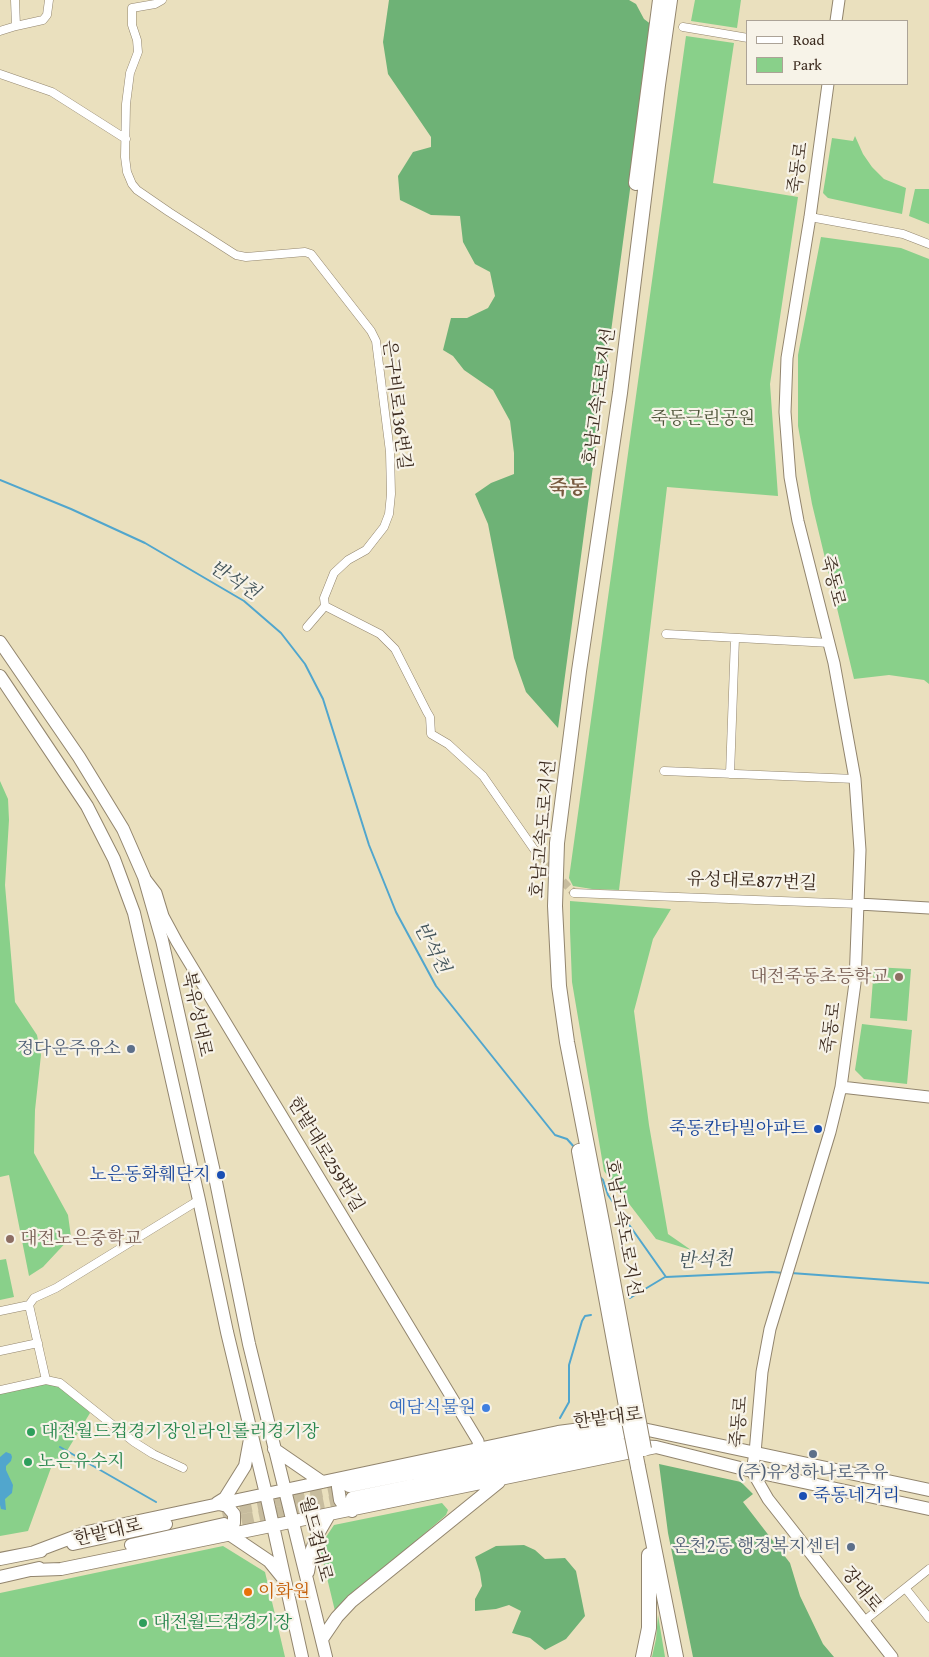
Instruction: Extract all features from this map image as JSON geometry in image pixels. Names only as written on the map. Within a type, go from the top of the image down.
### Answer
[{"type":"highway","name":"호남고속도로지선","points":[[578,1124],[558,1043],[551,986],[548,906],[549,845],[571,671],[611,393],[660,0]]},
{"type":"highway","name":"호남고속도로지선","points":[[670,0],[620,394],[557,843],[556,906],[559,986],[578,1124],[643,1467],[684,1657]]},
{"type":"highway","name":"호남고속도로지선","points":[[643,1467],[649,1524],[676,1657]]},
{"type":"highway","points":[[643,1657],[649,1628],[649,1524]]},
{"type":"main road","name":"북유성대로","points":[[0,642],[84,765],[123,829],[144,877],[162,940],[214,1172],[249,1344],[270,1429]]},
{"type":"main road","name":"북유성대로","points":[[0,676],[87,806],[114,859],[134,913],[251,1434]]},
{"type":"main road","points":[[307,1577],[312,1549],[318,1534],[329,1515],[348,1493],[479,1449],[558,1432],[600,1425],[620,1424],[648,1430]]},
{"type":"main road","name":"월드컵대로","points":[[270,1429],[326,1657]]},
{"type":"main road","name":"한밭대로","points":[[348,1493],[595,1436],[648,1430],[929,1490]]},
{"type":"main road","name":"월드컵대로","points":[[251,1434],[302,1657]]},
{"type":"main road","points":[[221,1516],[225,1498],[245,1466],[251,1434]]},
{"type":"main road","name":"한밭대로","points":[[348,1493],[601,1447],[622,1446],[656,1448],[752,1471],[929,1509]]},
{"type":"main road","points":[[274,1449],[322,1482],[348,1493],[501,1480],[656,1448]]},
{"type":"main road","points":[[322,1638],[337,1617],[352,1601],[501,1480]]},
{"type":"main road","points":[[221,1516],[266,1494],[322,1482]]},
{"type":"main road","points":[[221,1516],[273,1525],[329,1515]]},
{"type":"main road","points":[[221,1516],[269,1561],[286,1581]]},
{"type":"main road","name":"한밭대로","points":[[0,1560],[221,1516]]},
{"type":"main road","name":"한밭대로","points":[[0,1577],[33,1570],[221,1516]]},
{"type":"street","points":[[15,0],[16,26]]},
{"type":"street","points":[[0,31],[43,20],[47,15],[49,0]]},
{"type":"street","points":[[126,139],[126,104],[130,73],[138,52],[137,40],[132,25],[132,8],[155,4],[162,0]]},
{"type":"street","points":[[836,20],[839,0]]},
{"type":"street","points":[[683,27],[746,38]]},
{"type":"street","points":[[0,74],[52,92],[126,139]]},
{"type":"street","name":"죽동로","points":[[752,1471],[762,1372],[770,1329],[830,1132],[841,1087],[854,990],[859,904],[860,850],[855,779],[830,643],[798,521],[790,477],[785,412],[787,358],[810,217],[828,85]]},
{"type":"street","name":"은구비로136번길","points":[[126,139],[125,157],[127,172],[137,190],[236,255],[246,257],[305,252],[311,254],[376,341],[390,452],[391,494],[389,514],[384,527],[366,550],[348,560],[334,573],[324,598],[325,606]]},
{"type":"street","points":[[810,217],[902,234],[929,244]]},
{"type":"street","points":[[307,627],[325,606],[380,634],[392,645],[428,712],[431,734],[448,744],[483,776],[538,855]]},
{"type":"street","points":[[666,634],[830,643]]},
{"type":"street","points":[[730,774],[736,638]]},
{"type":"street","points":[[664,771],[855,779]]},
{"type":"street","name":"한밭대로259번길","points":[[144,877],[156,894],[167,925],[478,1441],[479,1449]]},
{"type":"street","name":"유성대로877번길","points":[[574,892],[929,908]]},
{"type":"street","points":[[841,1087],[929,1097]]},
{"type":"street","points":[[0,1311],[29,1305],[34,1298],[56,1288],[199,1200]]},
{"type":"street","points":[[29,1305],[46,1380]]},
{"type":"street","points":[[0,1350],[38,1343]]},
{"type":"street","points":[[0,1390],[46,1380],[60,1383],[134,1442],[153,1454],[183,1468]]},
{"type":"street","name":"장대로","points":[[752,1471],[768,1499],[892,1657]]},
{"type":"street","points":[[864,1621],[929,1569]]},
{"type":"street","points":[[906,1588],[929,1618]]},
{"type":"green space","points":[[389,0],[629,0],[636,4],[644,19],[652,25],[558,728],[526,692],[514,658],[488,524],[475,494],[491,483],[514,474],[514,453],[510,421],[493,390],[464,370],[453,356],[443,350],[451,318],[467,318],[488,308],[495,296],[490,272],[475,264],[463,242],[460,216],[431,215],[400,200],[398,176],[413,152],[431,147],[431,137],[388,74],[383,42]]},
{"type":"green space","points":[[695,0],[741,0],[737,28],[691,21]]},
{"type":"green space","name":"죽동근린공원","points":[[686,36],[734,43],[713,183],[798,197],[770,384],[778,496],[667,487],[619,890],[592,889],[573,886],[569,878]]},
{"type":"green space","points":[[855,136],[863,154],[872,167],[884,179],[906,188],[902,214],[828,198],[823,193],[832,138],[853,141]]},
{"type":"green space","points":[[915,189],[929,189],[929,224],[909,216]]},
{"type":"green space","name":"죽동근린공원","points":[[821,237],[901,248],[929,259],[929,684],[924,680],[889,675],[854,679],[812,504],[798,426],[798,355]]},
{"type":"green space","points":[[0,781],[8,799],[9,820],[5,885],[15,1002],[37,1035],[41,1055],[35,1110],[34,1153],[68,1215],[71,1237],[43,1267],[29,1276],[9,1175],[0,1177]]},
{"type":"green space","points":[[570,901],[671,909],[653,939],[634,1011],[649,1125],[668,1234],[691,1250],[656,1239],[604,1171],[572,982]]},
{"type":"green space","points":[[874,967],[911,969],[907,1021],[870,1018]]},
{"type":"green space","points":[[862,1024],[912,1030],[907,1084],[864,1079],[855,1070]]},
{"type":"green space","points":[[6,1259],[14,1297],[0,1300],[0,1260]]},
{"type":"green space","name":"노은유수지","points":[[42,1383],[61,1387],[76,1398],[90,1413],[62,1459],[52,1465],[28,1531],[0,1536],[0,1393]]},
{"type":"green space","points":[[659,1464],[741,1482],[753,1494],[743,1502],[790,1563],[800,1596],[823,1644],[834,1657],[693,1657],[668,1533]]},
{"type":"green space","points":[[442,1503],[448,1510],[446,1515],[335,1611],[321,1553],[324,1540],[334,1525]]},
{"type":"green space","points":[[524,1545],[535,1550],[545,1559],[565,1558],[576,1571],[585,1616],[566,1639],[545,1650],[530,1638],[512,1633],[521,1611],[509,1605],[496,1609],[475,1611],[475,1599],[482,1586],[475,1557],[496,1546]]},
{"type":"green space","points":[[223,1546],[265,1572],[285,1657],[0,1657],[0,1593]]},
{"type":"green space","points":[[658,1615],[665,1657],[652,1657]]},
{"type":"water","points":[[6,1452],[11,1454],[12,1457],[6,1466],[6,1470],[13,1485],[12,1493],[5,1499],[6,1510],[1,1509],[0,1505],[0,1457]]},
{"type":"waterway","name":"반석천","points":[[0,480],[71,509],[145,543],[244,601],[281,633],[305,664],[323,699],[369,845],[396,912],[436,986],[555,1135],[567,1139],[575,1148]]},
{"type":"waterway","name":"반석천","points":[[599,1176],[603,1180],[608,1195],[666,1277],[784,1273]]},
{"type":"waterway","name":"반석천","points":[[791,1273],[929,1283]]},
{"type":"waterway","points":[[630,1298],[665,1277]]},
{"type":"waterway","points":[[560,1418],[569,1402],[569,1365],[582,1321],[585,1316],[591,1315]]},
{"type":"waterway","points":[[60,1447],[156,1502]]},
{"type":"tunnel","points":[[538,855],[574,893]]},
{"type":"tunnel","points":[[222,1512],[349,1486]]},
{"type":"tunnel","points":[[224,1524],[349,1498]]},
{"type":"place","name":"대전죽동초등학교","points":[[899,977]]},
{"type":"place","name":"정다운주유소","points":[[131,1049]]},
{"type":"place","name":"죽동칸타빌아파트","points":[[818,1129]]},
{"type":"place","name":"노은동화훼단지","points":[[221,1175]]},
{"type":"place","name":"대전노은중학교","points":[[10,1239]]},
{"type":"place","name":"예담식물원","points":[[486,1408]]},
{"type":"place","name":"대전월드컵경기장인라인롤러경기장","points":[[31,1432]]},
{"type":"place","name":"(주)유성하나로주유","points":[[813,1454]]},
{"type":"place","name":"노은유수지","points":[[28,1462]]},
{"type":"place","name":"죽동네거리","points":[[803,1496]]},
{"type":"place","name":"온천2동 행정복지센터","points":[[851,1547]]},
{"type":"place","name":"이화원","points":[[248,1592]]},
{"type":"place","name":"대전월드컵경기장","points":[[143,1623]]},
{"type":"district","name":"죽동","points":[[568,489]]}]
